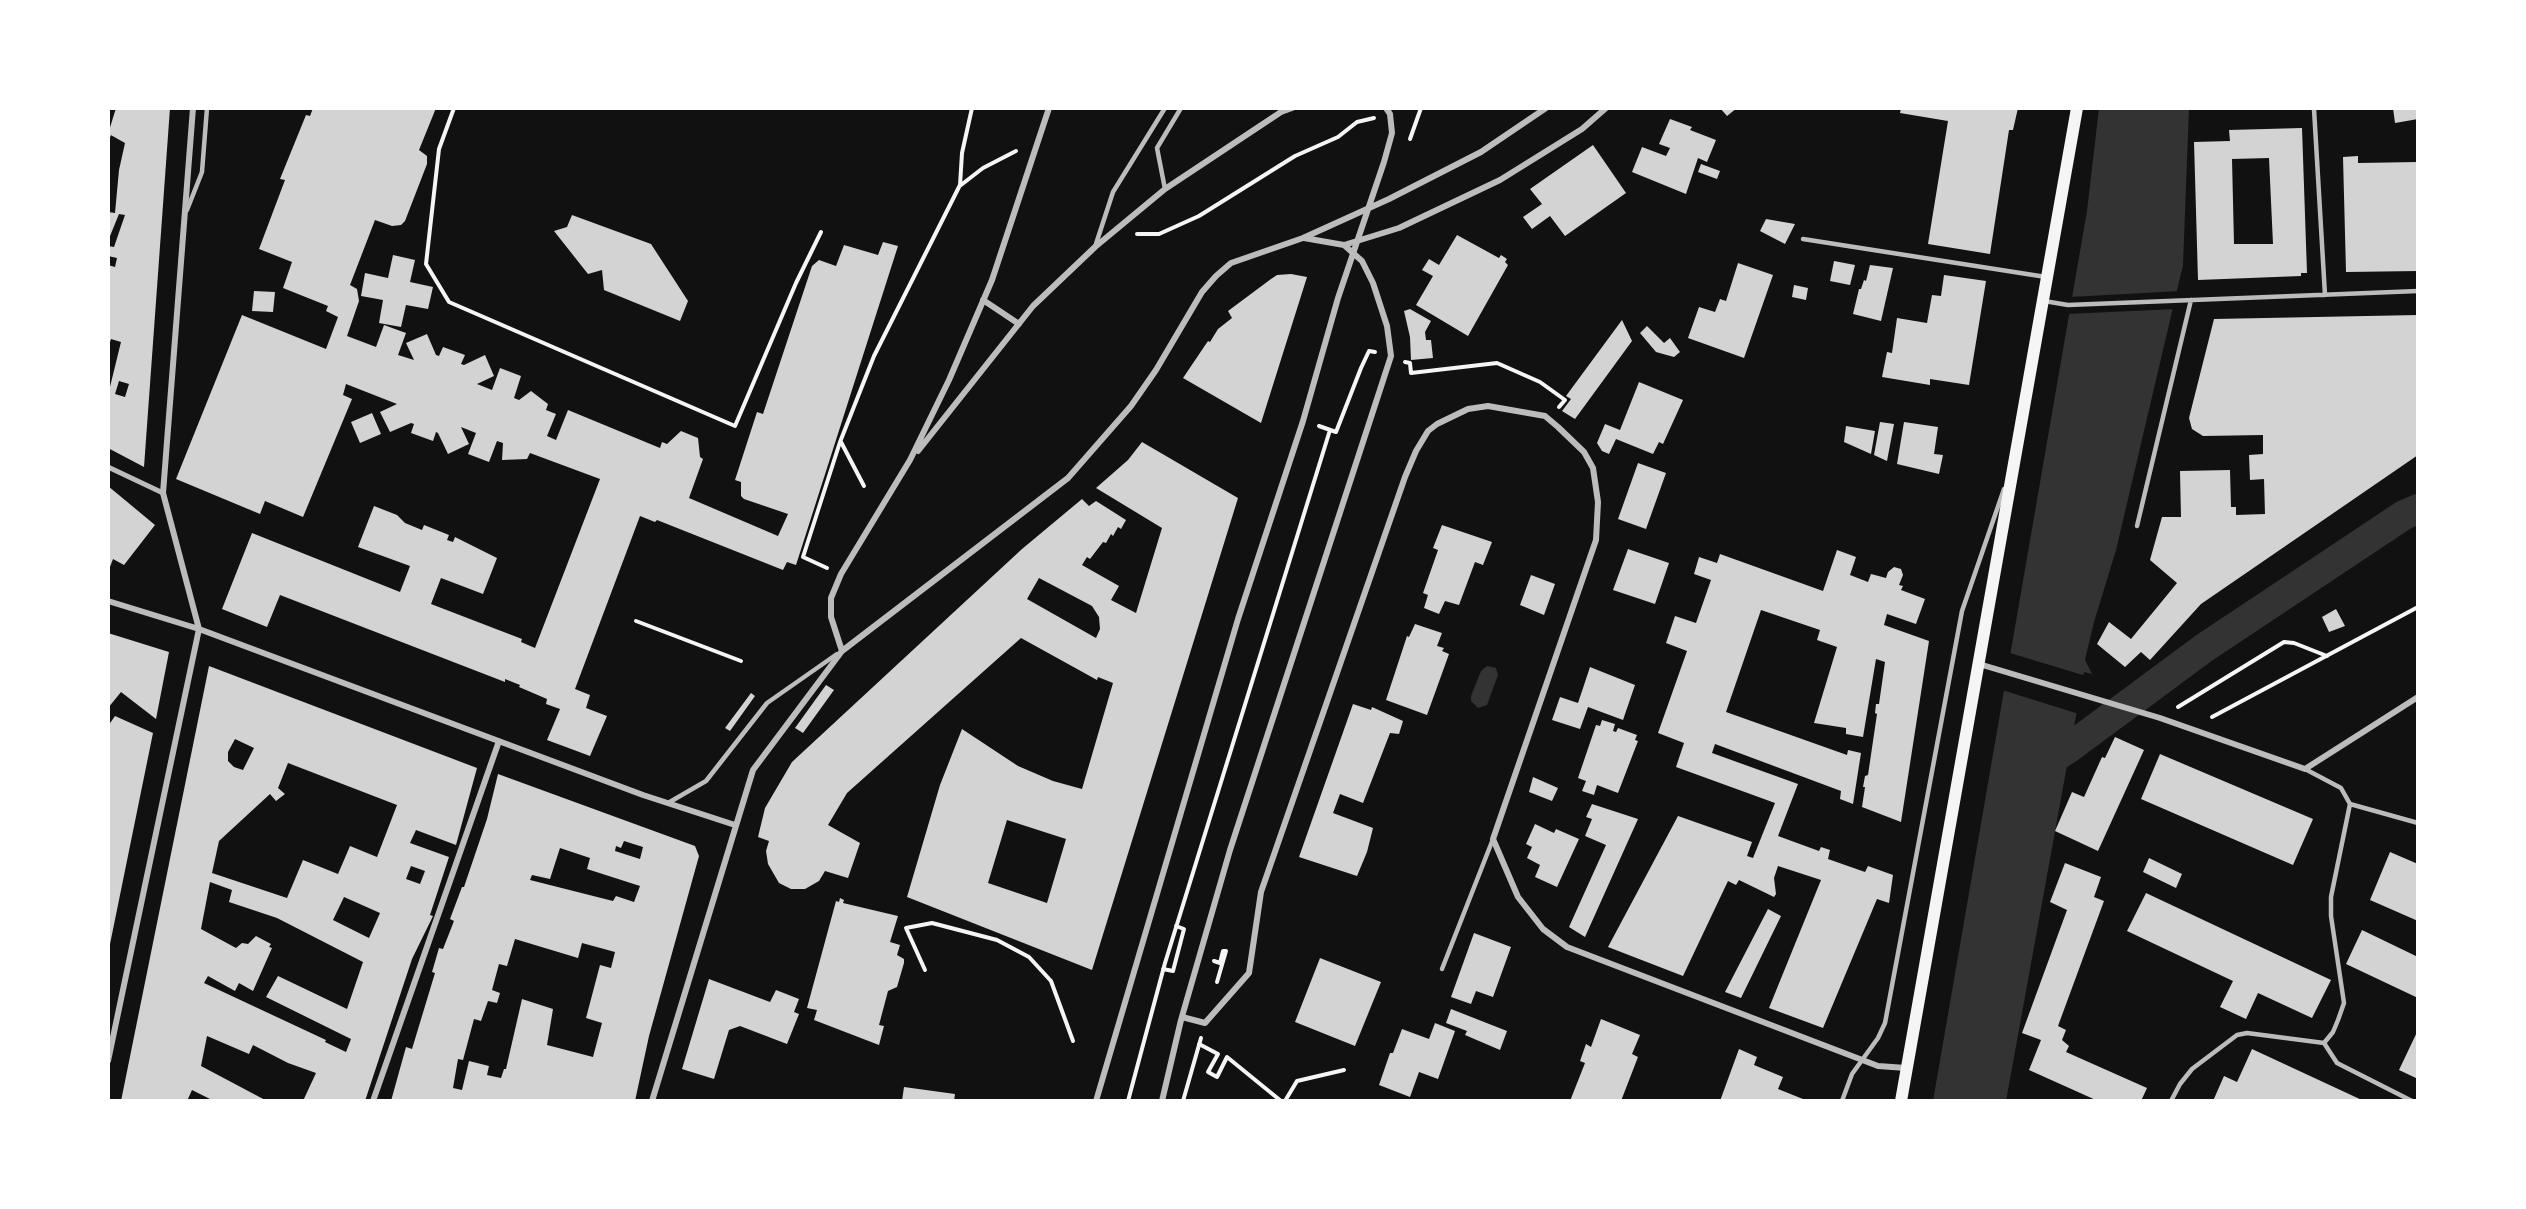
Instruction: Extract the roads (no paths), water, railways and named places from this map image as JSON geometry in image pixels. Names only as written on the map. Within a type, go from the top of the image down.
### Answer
[{"type":"main road","points":[[1901,1101],[2049,277],[2077,108]]},
{"type":"street","points":[[108,1061],[199,629],[163,493],[193,108]]},
{"type":"street","points":[[842,651],[831,617],[831,598],[841,574],[910,460],[992,280],[1049,108]]},
{"type":"street","points":[[910,460],[1034,306],[1095,247],[1165,189],[1282,110],[1292,108]]},
{"type":"street","points":[[652,1101],[753,770],[842,651],[1068,478],[1131,406],[1156,370],[1202,292],[1215,276],[1231,263],[1303,238],[1389,199],[1481,152],[1546,108]]},
{"type":"street","points":[[1303,238],[1344,245],[1399,228],[1500,180],[1582,129],[1606,108]]},
{"type":"street","points":[[1096,1101],[1238,619],[1303,421],[1338,298],[1384,162],[1392,133],[1388,111]]},
{"type":"street","points":[[1162,1101],[1182,1017],[1230,850],[1390,356],[1387,326],[1373,283],[1362,261],[1344,245]]},
{"type":"street","points":[[983,300],[1019,324]]},
{"type":"street","points":[[1182,1017],[1205,1023],[1249,973],[1261,892],[1405,477],[1422,440],[1437,424],[1454,415],[1479,407],[1519,410],[1545,416],[1584,452],[1593,468],[1598,502],[1596,540],[1493,839],[1518,897],[1542,929],[1567,947],[1878,1066],[1906,1068]]},
{"type":"street","points":[[108,467],[163,493]]},
{"type":"street","points":[[109,602],[199,629],[667,803],[735,825]]},
{"type":"street","points":[[1979,664],[2157,717],[2306,769],[2418,697]]},
{"type":"street","points":[[373,1101],[499,741]]},
{"type":"lane","points":[[186,213],[202,172],[207,108]]},
{"type":"lane","points":[[1095,247],[1113,192],[1165,108]]},
{"type":"lane","points":[[1165,189],[1156,148],[1181,108]]},
{"type":"lane","points":[[2314,109],[2325,295]]},
{"type":"lane","points":[[1803,239],[2049,277]]},
{"type":"lane","points":[[2044,301],[2068,305],[2418,291]]},
{"type":"lane","points":[[2137,526],[2191,300]]},
{"type":"lane","points":[[1842,1101],[1852,1074],[1878,1038],[1885,1023],[1962,611],[2018,447]]},
{"type":"lane","points":[[667,803],[706,781],[767,704],[842,651]]},
{"type":"lane","points":[[2306,769],[2341,788],[2350,804],[2331,897],[2331,916],[2344,1003],[2333,1032],[2324,1043]]},
{"type":"lane","points":[[2350,804],[2418,823]]},
{"type":"lane","points":[[1442,969],[1493,839]]},
{"type":"lane","points":[[2171,1101],[2192,1069],[2236,1035],[2247,1033],[2324,1043],[2337,1063],[2412,1101]]},
{"type":"waterway","points":[[2035,770],[2069,748],[2204,648],[2404,515],[2418,509]]}]
